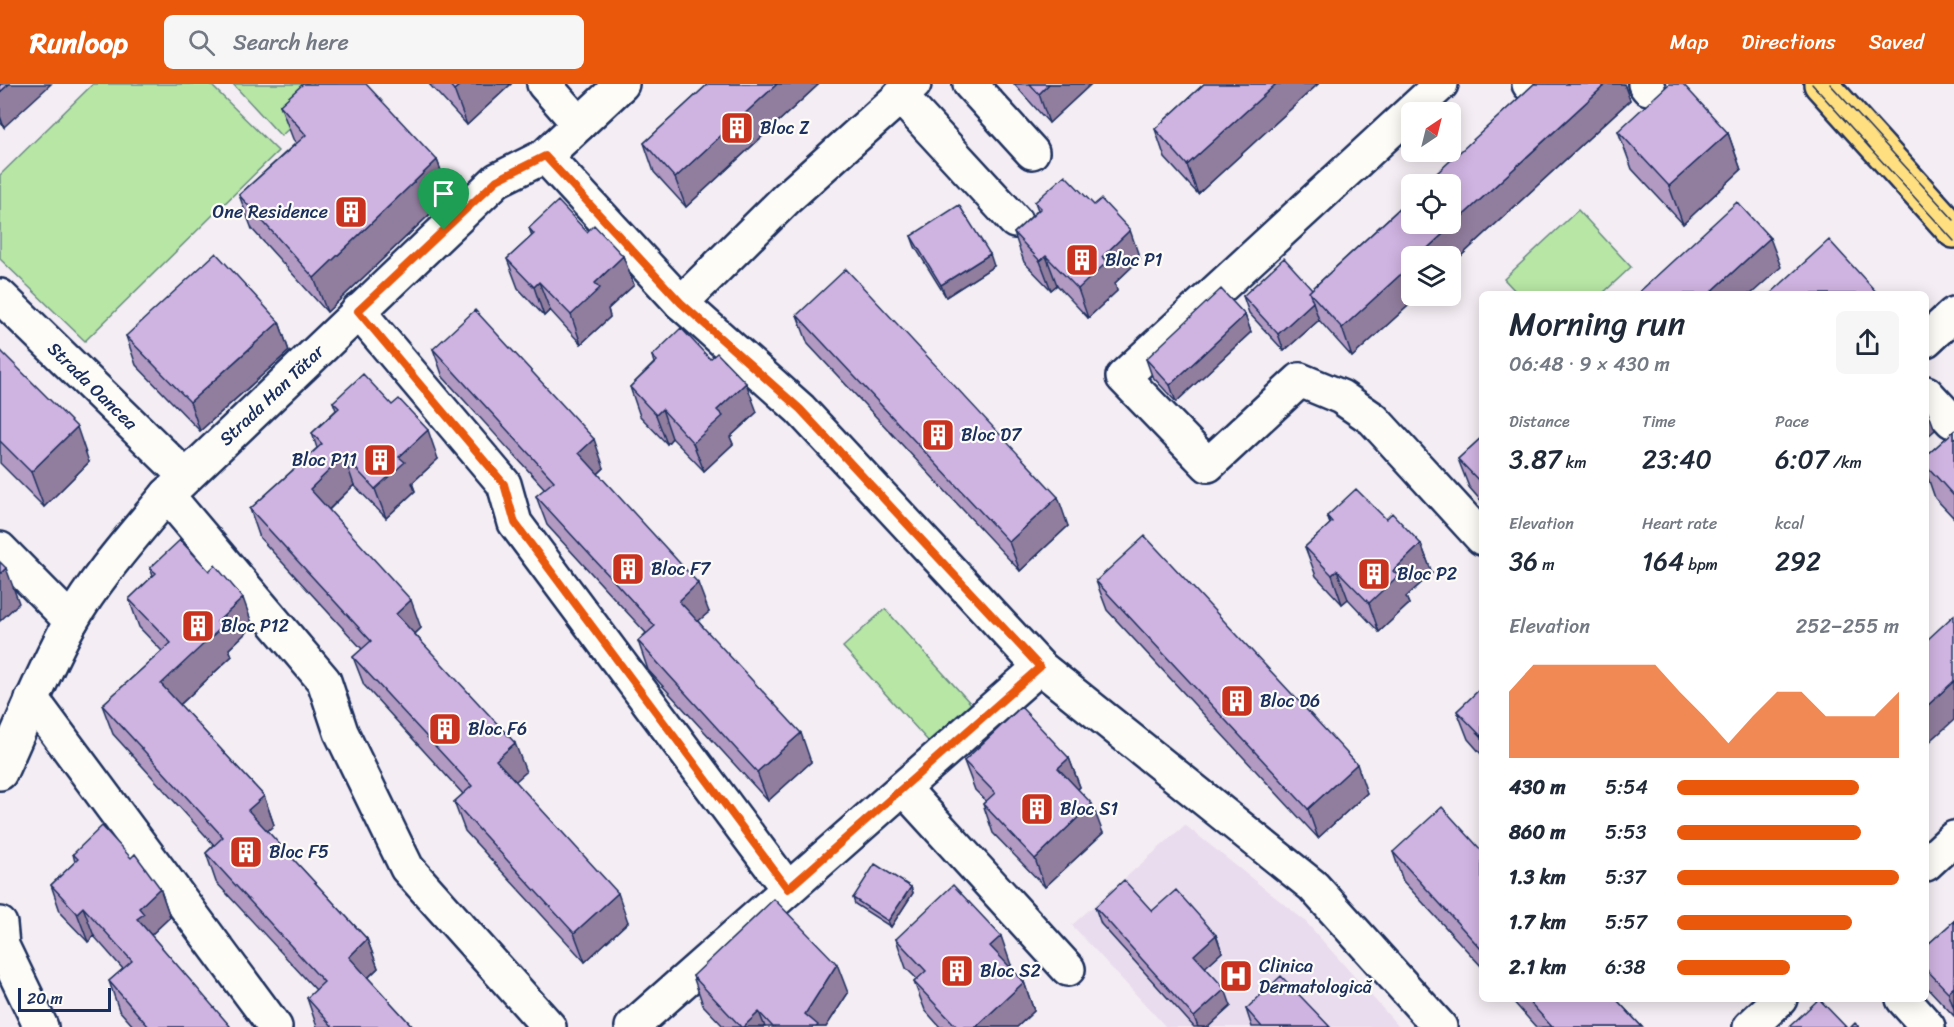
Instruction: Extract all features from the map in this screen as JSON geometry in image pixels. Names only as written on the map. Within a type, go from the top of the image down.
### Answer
[{"type":"main road","points":[[1821,84],[1954,231]]},
{"type":"street","points":[[544,84],[579,124]]},
{"type":"street","name":"Strada Han Tătar","points":[[0,773],[32,699],[71,621],[120,552],[176,485],[497,180],[545,156],[622,84]]},
{"type":"street","points":[[970,84],[1032,152]]},
{"type":"street","points":[[1441,84],[1123,377],[1208,465],[1300,380],[1341,397],[1373,419],[1479,535]]},
{"type":"street","points":[[681,303],[787,198],[907,90],[1015,222]]},
{"type":"street","points":[[545,156],[681,303],[800,409],[1040,667],[1313,886],[1440,1027]]},
{"type":"street","name":"Strada Oancea","points":[[0,296],[176,485],[324,681],[341,732],[406,868],[549,1027]]},
{"type":"street","points":[[358,311],[504,484],[515,523],[788,889]]},
{"type":"street","points":[[1929,337],[1954,314]]},
{"type":"street","points":[[1929,396],[1952,421]]},
{"type":"street","points":[[0,549],[71,621]]},
{"type":"street","points":[[632,1027],[1040,667]]},
{"type":"street","points":[[32,699],[275,1027]]},
{"type":"street","points":[[903,788],[1068,969]]},
{"type":"street","points":[[1929,861],[1954,838]]},
{"type":"street","points":[[1,939],[41,1027]]},
{"type":"street","points":[[1750,1027],[1777,1002]]},
{"type":"street","points":[[1906,1002],[1928,1027]]},
{"type":"shaded area","name":"Clinica Dermatologică","points":[[1185,825],[1305,921],[1399,1027],[1166,1027],[1072,925]]},
{"type":"green space","points":[[93,84],[210,84],[278,151],[85,341],[0,259],[0,175]]},
{"type":"green space","points":[[233,84],[337,84],[281,136]]},
{"type":"green space","points":[[1578,210],[1631,267],[1605,291],[1515,291],[1504,279]]},
{"type":"green space","points":[[885,609],[981,715],[939,753],[843,647]]},
{"type":"building","points":[[0,84],[9,84],[0,92]]},
{"type":"building","name":"One Residence","points":[[303,84],[366,84],[437,160],[314,278],[239,195],[306,135],[280,105]]},
{"type":"building","points":[[449,84],[461,84],[454,90]]},
{"type":"building","points":[[708,84],[777,84],[675,178],[644,143]]},
{"type":"building","points":[[1030,84],[1049,84],[1039,94]]},
{"type":"building","points":[[1204,84],[1276,84],[1187,165],[1155,129]]},
{"type":"building","points":[[1534,84],[1606,84],[1461,217],[1461,174],[1436,174],[1449,162],[1461,162],[1461,151]]},
{"type":"building","points":[[1669,84],[1683,84],[1728,133],[1669,186],[1618,131]]},
{"type":"building","points":[[1065,175],[1094,205],[1101,199],[1130,230],[1102,257],[1107,262],[1078,289],[1046,256],[1040,261],[1014,233],[1041,208],[1035,202]]},
{"type":"building","points":[[558,201],[587,232],[594,225],[623,256],[595,283],[600,288],[571,315],[539,282],[534,287],[507,259],[534,234],[529,228]]},
{"type":"building","points":[[1737,202],[1770,238],[1712,291],[1640,291]]},
{"type":"building","points":[[959,205],[990,254],[941,285],[911,236]]},
{"type":"building","points":[[1401,207],[1401,234],[1443,234],[1430,246],[1401,246],[1401,274],[1342,328],[1309,292]]},
{"type":"building","points":[[1829,240],[1875,291],[1773,291]]},
{"type":"building","points":[[216,253],[279,322],[190,402],[126,336]]},
{"type":"building","points":[[1284,258],[1312,289],[1309,292],[1313,302],[1278,334],[1243,296]]},
{"type":"building","name":"Bloc D7","points":[[846,269],[1058,497],[1009,542],[797,315]]},
{"type":"building","points":[[1221,289],[1245,315],[1170,385],[1146,359]]},
{"type":"building","name":"Bloc F7","points":[[475,310],[594,439],[579,453],[698,583],[679,601],[801,733],[757,772],[638,641],[655,626],[536,496],[554,481],[433,349]]},
{"type":"building","points":[[681,328],[710,359],[717,353],[746,383],[717,410],[723,416],[693,443],[662,409],[656,415],[630,387],[657,361],[652,356]]},
{"type":"building","points":[[0,350],[77,427],[31,472],[0,441]]},
{"type":"building","name":"Bloc F6","points":[[363,374],[392,405],[399,399],[428,430],[399,457],[405,462],[375,489],[344,456],[310,489],[411,600],[396,614],[515,743],[496,760],[618,893],[574,933],[454,802],[472,786],[353,657],[371,641],[250,509],[322,444],[312,433],[339,408],[333,402]]},
{"type":"building","points":[[1954,431],[1954,496],[1929,468],[1929,453]]},
{"type":"building","points":[[1479,440],[1479,481],[1458,459]]},
{"type":"building","points":[[1356,489],[1386,519],[1392,513],[1421,544],[1393,571],[1398,576],[1369,603],[1337,570],[1332,575],[1305,547],[1332,522],[1327,516]]},
{"type":"building","name":"Bloc D6","points":[[1145,536],[1357,764],[1308,809],[1096,581]]},
{"type":"building","points":[[180,540],[209,571],[215,565],[243,598],[217,622],[222,627],[161,684],[264,796],[248,810],[367,939],[349,957],[413,1027],[333,1027],[307,998],[324,982],[206,853],[223,837],[102,705],[171,643],[129,599],[156,573],[150,568]]},
{"type":"building","points":[[0,562],[6,568],[0,574]]},
{"type":"building","points":[[1954,615],[1954,681],[1929,704],[1929,638]]},
{"type":"building","points":[[1479,690],[1479,734],[1457,711]]},
{"type":"building","name":"Bloc S1","points":[[1021,707],[1069,758],[1058,768],[1092,804],[1035,859],[983,804],[995,793],[964,761]]},
{"type":"building","points":[[1442,807],[1479,848],[1479,947],[1393,852]]},
{"type":"building","points":[[102,826],[131,858],[135,854],[160,888],[139,908],[144,914],[137,919],[230,1026],[149,1027],[109,981],[132,961],[83,907],[77,913],[51,885],[78,859],[73,854]]},
{"type":"building","points":[[875,864],[911,887],[888,921],[853,898]]},
{"type":"building","points":[[1124,880],[1152,911],[1176,890],[1216,935],[1194,955],[1225,989],[1194,1017],[1095,907]]},
{"type":"building","name":"Bloc S2","points":[[953,885],[1001,936],[990,946],[1024,982],[976,1027],[956,1027],[914,982],[926,971],[896,939]]},
{"type":"building","points":[[774,899],[837,964],[805,1014],[818,1025],[816,1027],[773,1027],[759,1012],[741,1027],[693,976]]},
{"type":"building","points":[[1954,921],[1954,987],[1948,992],[1929,972],[1929,943]]},
{"type":"building","points":[[1281,976],[1330,1027],[1262,1027],[1246,1009]]},
{"type":"building","points":[[1530,1002],[1619,1002],[1642,1027],[1552,1027]]},
{"type":"building","points":[[1816,1002],[1822,1002],[1846,1027],[1791,1027]]},
{"type":"tram line","points":[[1812,84],[1954,241]]},
{"type":"tram line","points":[[1830,84],[1954,220]]},
{"type":"place","name":"Bloc Z","points":[[737,128]]},
{"type":"place","name":"One Residence","points":[[351,212]]},
{"type":"place","name":"Bloc P1","points":[[1082,260]]},
{"type":"place","name":"Bloc D7","points":[[938,435]]},
{"type":"place","name":"Bloc P11","points":[[380,460]]},
{"type":"place","name":"Bloc F7","points":[[628,569]]},
{"type":"place","name":"Bloc P2","points":[[1374,574]]},
{"type":"place","name":"Bloc P12","points":[[198,626]]},
{"type":"place","name":"Bloc D6","points":[[1237,701]]},
{"type":"place","name":"Bloc F6","points":[[445,729]]},
{"type":"place","name":"Bloc S1","points":[[1037,809]]},
{"type":"place","name":"Bloc F5","points":[[246,852]]},
{"type":"place","name":"Bloc S2","points":[[957,971]]},
{"type":"place","name":"Clinica Dermatologică","points":[[1236,976]]},
{"type":"route","points":[[545,156],[681,303],[800,409],[1040,667],[788,889],[515,523],[504,484],[358,311],[444,230],[497,180],[545,156]]}]
